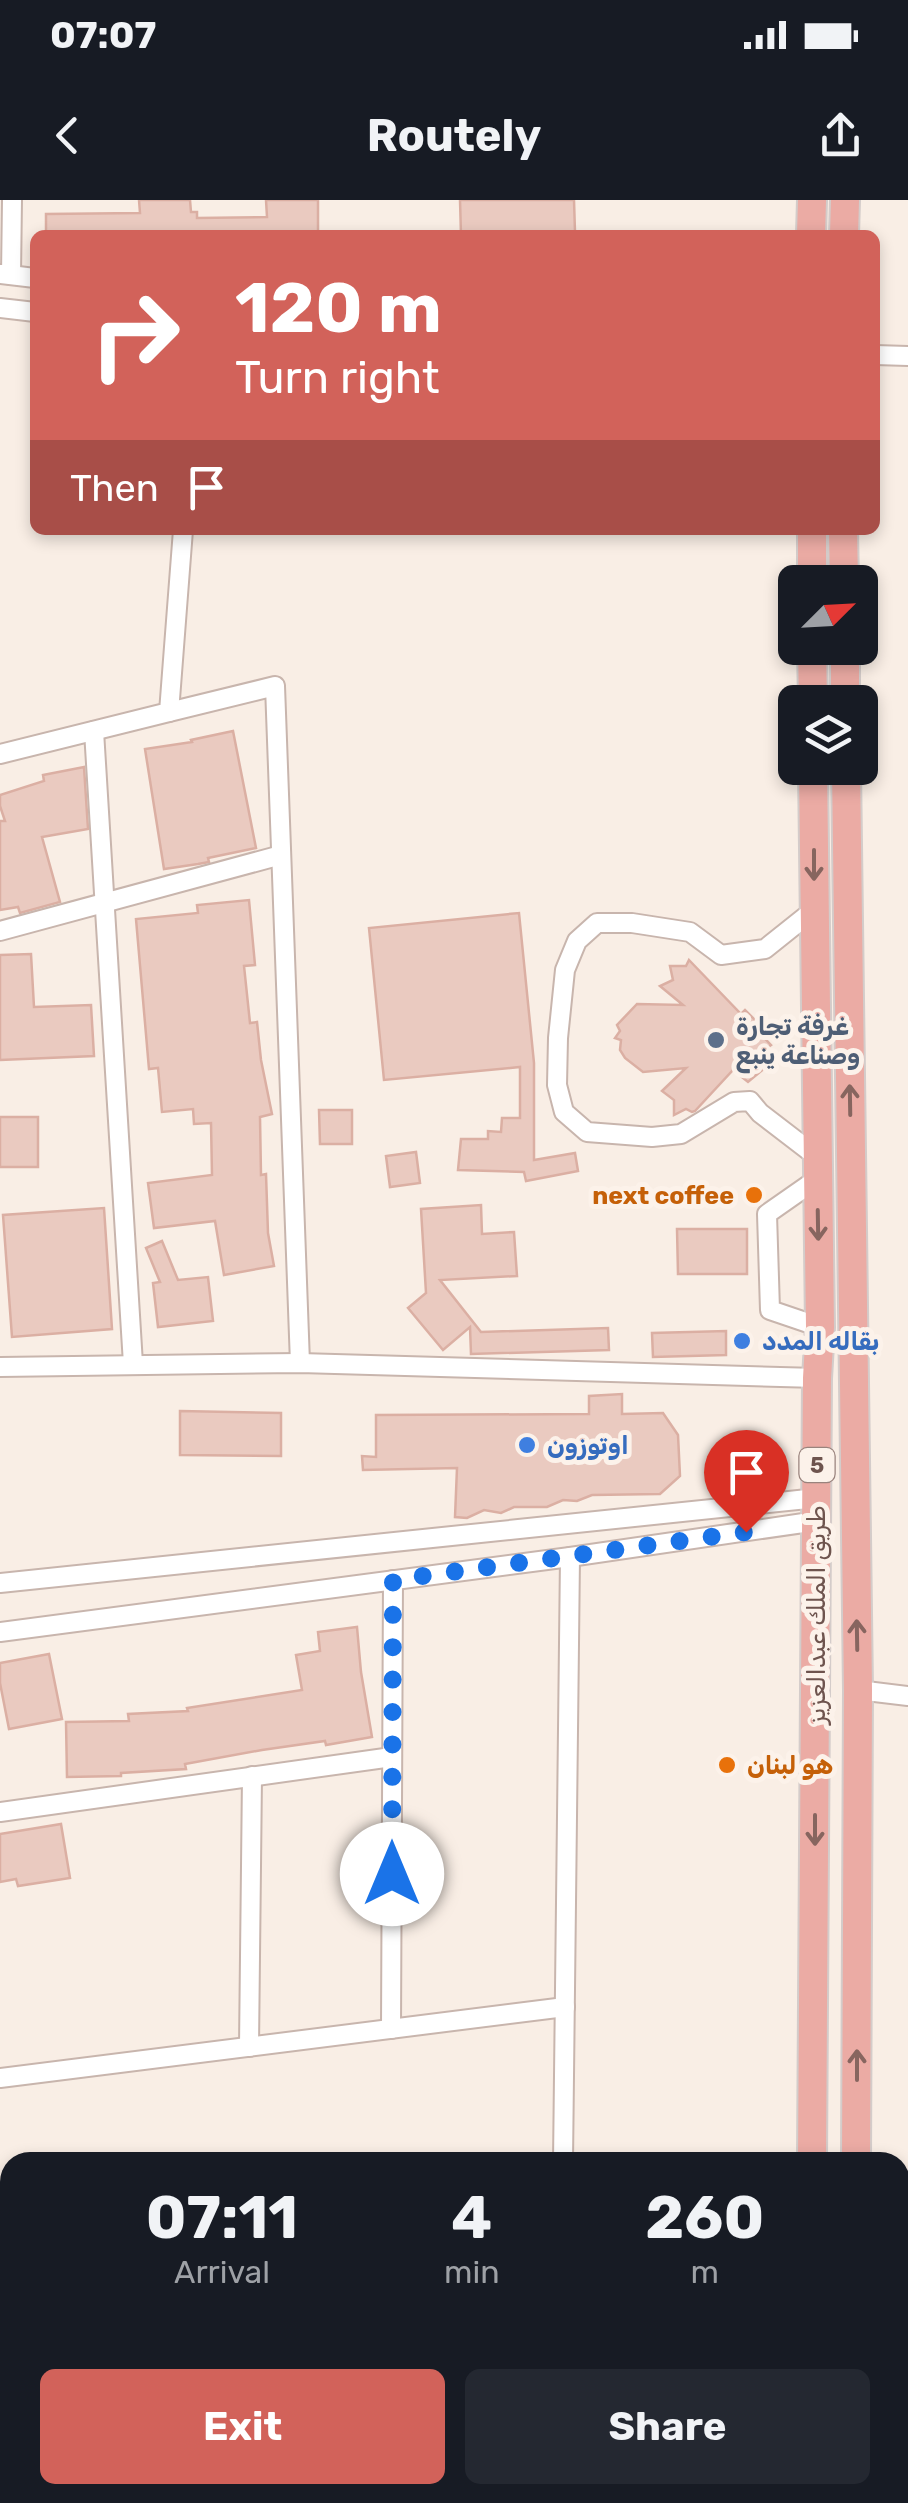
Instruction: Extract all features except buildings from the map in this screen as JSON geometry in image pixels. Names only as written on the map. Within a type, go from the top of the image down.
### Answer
[{"type":"highway","points":[[812,200],[812,230]]},
{"type":"highway","points":[[844,230],[845,200]]},
{"type":"highway","points":[[812,535],[812,565]]},
{"type":"highway","points":[[843,535],[844,565]]},
{"type":"highway","name":"طريق الملك عبدالعزيز","points":[[812,2152],[820,1328],[814,785]]},
{"type":"highway","name":"طريق الملك عبدالعزيز","points":[[846,785],[858,1690],[856,2152]]},
{"type":"street","points":[[6,275],[12,200]]},
{"type":"street","points":[[0,308],[30,311]]},
{"type":"street","points":[[880,355],[908,356]]},
{"type":"street","points":[[169,712],[183,535]]},
{"type":"street","points":[[0,754],[275,686],[300,1364]]},
{"type":"street","points":[[94,731],[133,1364]]},
{"type":"street","points":[[0,931],[281,856]]},
{"type":"street","points":[[814,909],[765,949],[721,955],[690,932],[597,924],[577,941],[564,970],[557,1085],[564,1112],[587,1132],[652,1138],[681,1134],[734,1102],[750,1101],[817,1168],[766,1214],[766,1241],[770,1310],[820,1328]]},
{"type":"street","points":[[0,1367],[300,1364],[817,1378]]},
{"type":"street","points":[[0,1632],[570,1558],[817,1510]]},
{"type":"street","points":[[0,1582],[817,1510]]},
{"type":"street","points":[[563,2152],[570,1558]]},
{"type":"street","points":[[391,2029],[393,1580]]},
{"type":"street","points":[[858,1690],[908,1696]]},
{"type":"street","points":[[0,1812],[392,1757]]},
{"type":"street","points":[[248,2047],[252,1776]]},
{"type":"street","points":[[0,2078],[565,2007]]},
{"type":"street","points":[[0,2472],[0,2481]]},
{"type":"place","name":"غرفة تجارة وصناعة ينبع","points":[[716,1040]]},
{"type":"place","name":"next coffee","points":[[754,1195]]},
{"type":"place","name":"بقاله المدد","points":[[742,1341]]},
{"type":"place","name":"اوتوزون","points":[[527,1445]]},
{"type":"place","name":"هو لبنان","points":[[727,1765]]},
{"type":"route","points":[[392,1874],[393,1580],[746,1532]]}]
